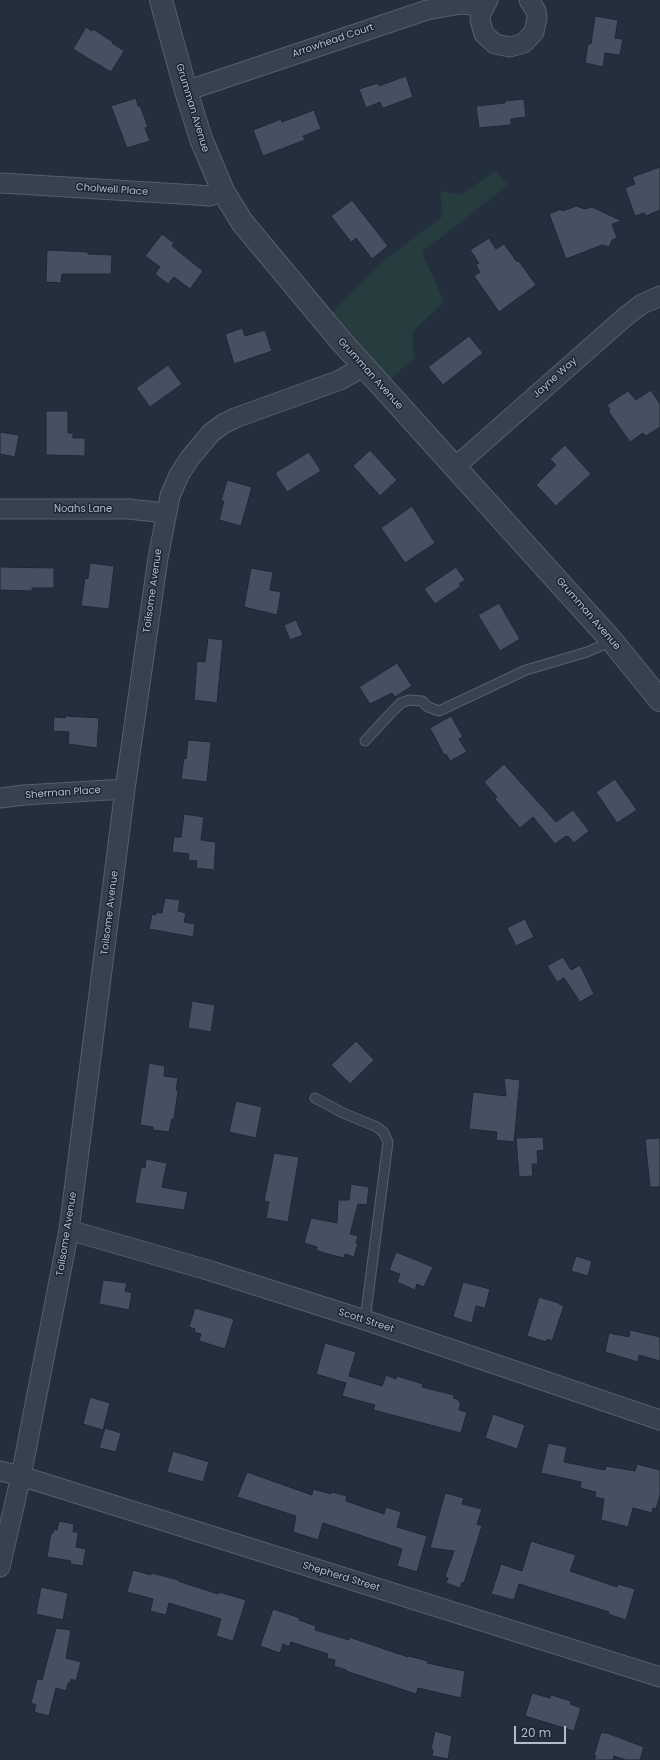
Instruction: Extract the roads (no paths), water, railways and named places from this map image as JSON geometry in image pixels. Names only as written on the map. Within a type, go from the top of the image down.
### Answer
[{"type":"street","name":"Grumman Avenue","points":[[161,0],[201,139],[223,191],[242,222],[309,305],[363,367],[456,467],[612,641],[660,700]]},
{"type":"street","name":"Arrowhead Court","points":[[186,91],[427,10],[461,4],[486,3],[480,20],[484,34],[495,44],[510,47],[524,43],[534,32],[537,18],[536,11],[529,0]]},
{"type":"street","name":"Cholwell Place","points":[[0,183],[209,196],[223,191]]},
{"type":"street","name":"Jayne Way","points":[[456,467],[625,316],[642,304],[660,296]]},
{"type":"street","name":"Toilsome Avenue","points":[[0,1567],[21,1476],[69,1230],[125,789],[166,513],[170,496],[176,482],[190,458],[211,433],[223,424],[235,418],[340,380],[363,367]]},
{"type":"street","name":"Noahs Lane","points":[[0,509],[129,509],[166,513]]},
{"type":"street","name":"Sherman Place","points":[[0,798],[24,795],[125,789]]},
{"type":"street","name":"Scott Street","points":[[69,1230],[211,1271],[364,1320],[660,1420]]},
{"type":"street","points":[[0,1471],[21,1476]]},
{"type":"street","name":"Shepherd Street","points":[[21,1476],[660,1677]]},
{"type":"lane","points":[[365,741],[390,714],[402,703],[409,700],[422,701],[428,708],[439,711],[526,670],[587,652],[612,641]]},
{"type":"lane","points":[[315,1098],[343,1113],[376,1127],[384,1132],[388,1142],[364,1320]]}]
